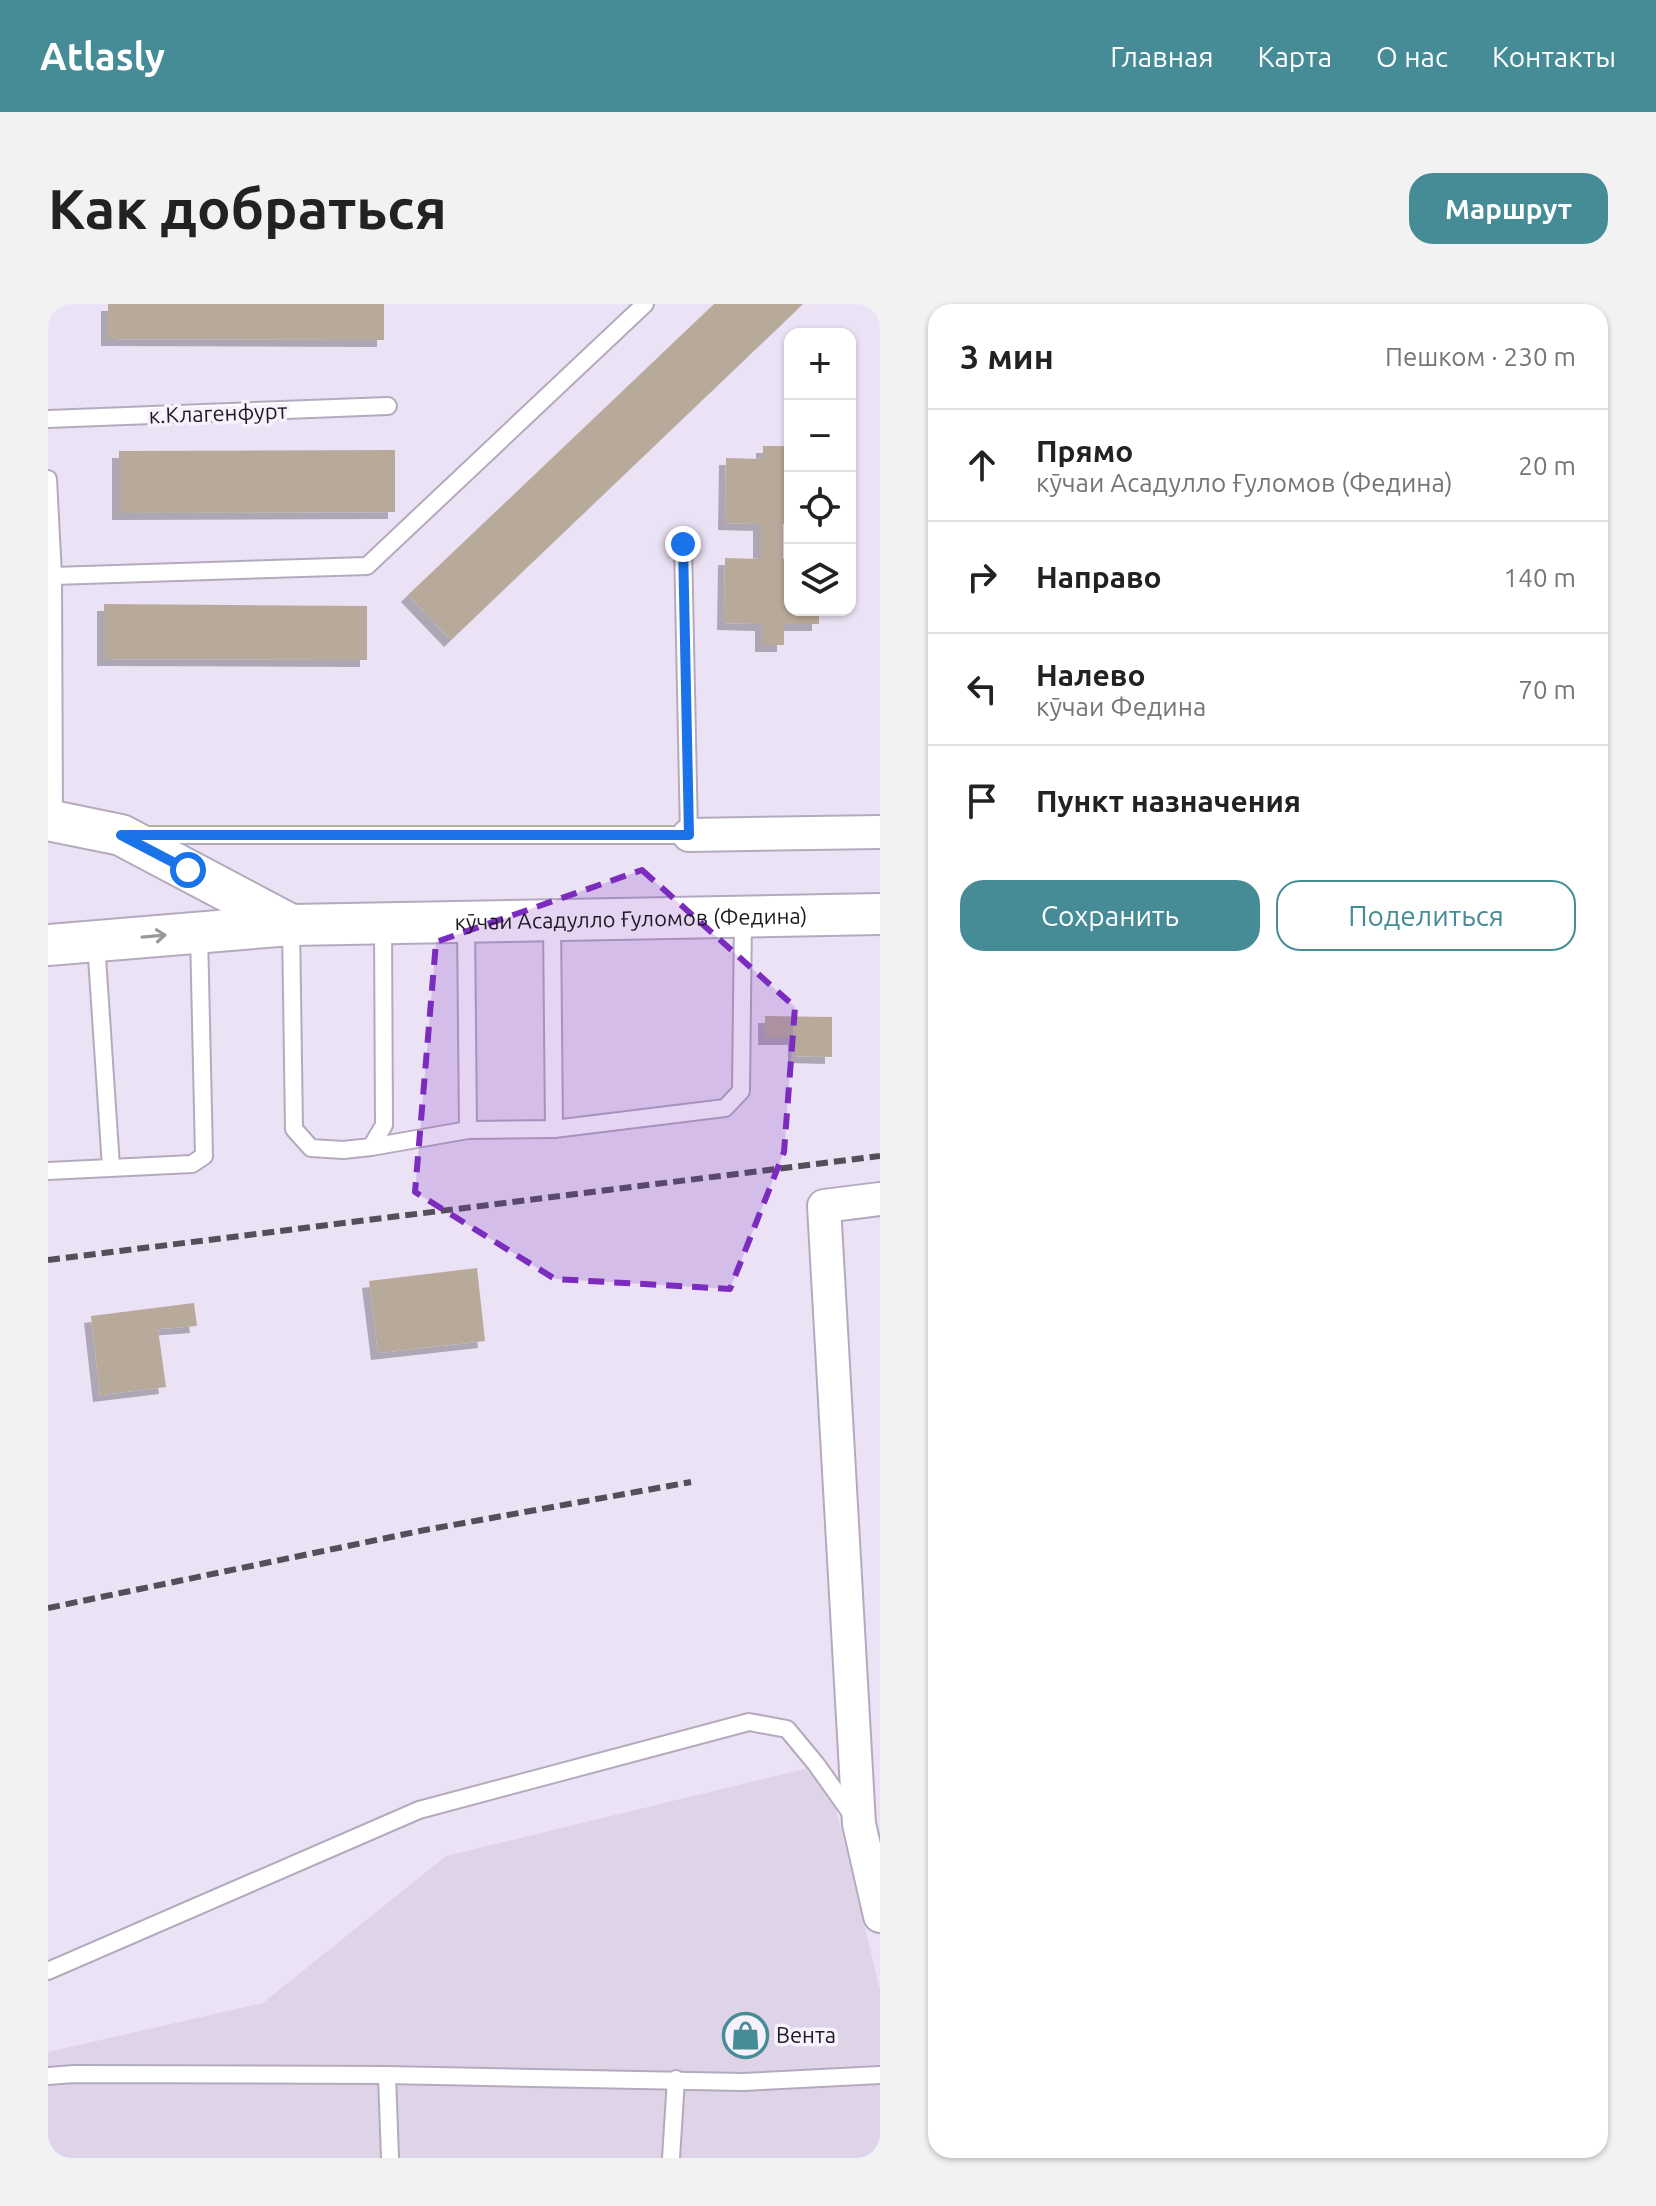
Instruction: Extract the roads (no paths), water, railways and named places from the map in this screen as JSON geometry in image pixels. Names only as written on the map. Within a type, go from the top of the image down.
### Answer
[{"type":"street","name":"кӯчаи Асадулло Ғуломов (Федина)","points":[[51,820],[121,835],[291,925]]},
{"type":"street","points":[[689,835],[880,832]]},
{"type":"street","name":"кӯчаи Асадулло Ғуломов (Федина)","points":[[48,945],[291,925],[880,914]]},
{"type":"street","points":[[880,1199],[824,1206],[859,1824],[880,1916]]},
{"type":"lane","points":[[53,576],[367,566],[645,304]]},
{"type":"lane","name":"к.Клагенфурт","points":[[48,419],[388,406]]},
{"type":"lane","points":[[48,479],[53,576],[51,820]]},
{"type":"lane","points":[[121,835],[689,835],[683,544]]},
{"type":"lane","points":[[291,925],[294,1129],[311,1148],[343,1150],[468,1130],[554,1129],[725,1108],[741,1091],[743,917]]},
{"type":"lane","points":[[552,920],[554,1129]]},
{"type":"lane","points":[[466,922],[468,1130]]},
{"type":"lane","points":[[371,1147],[384,1125],[383,923]]},
{"type":"lane","points":[[48,1171],[192,1164],[204,1156],[199,932]]},
{"type":"lane","points":[[96,940],[111,1167]]},
{"type":"lane","points":[[48,1971],[419,1810],[749,1722],[787,1729],[859,1824]]},
{"type":"lane","points":[[387,2075],[390,2158]]},
{"type":"lane","points":[[48,2076],[387,2075],[743,2082],[880,2075]]},
{"type":"lane","points":[[671,2158],[676,2079]]},
{"type":"railway","points":[[48,1260],[880,1156]]},
{"type":"railway","points":[[48,1608],[425,1530],[691,1482]]},
{"type":"place","name":"Вента","points":[[745,2035]]}]
